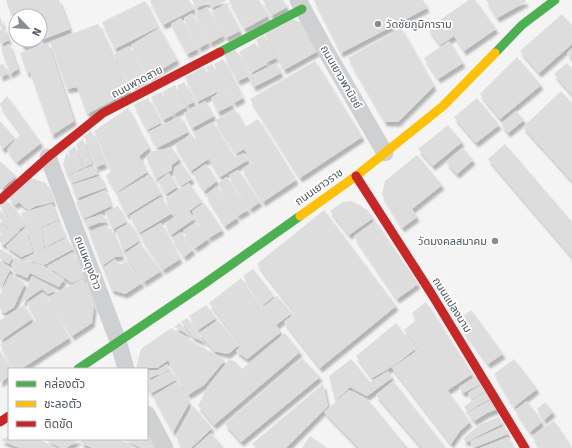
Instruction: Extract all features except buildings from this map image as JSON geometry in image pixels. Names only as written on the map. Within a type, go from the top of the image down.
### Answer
[{"type":"street","name":"ถนนเยาวราช","points":[[79,368],[202,286],[356,176],[443,106],[522,25],[554,0]]},
{"type":"street","name":"ถนนเยาวพานิชย์","points":[[300,4],[385,153]]},
{"type":"street","name":"ถนนพาดสาย","points":[[0,200],[48,157],[103,113],[300,4]]},
{"type":"street","name":"ถนนผดุงด้าว","points":[[48,157],[118,341],[126,368]]},
{"type":"street","name":"ถนนแปลงนาม","points":[[356,176],[431,293],[525,448]]},
{"type":"street","points":[[148,416],[165,448]]},
{"type":"traffic: fast","points":[[495,53],[522,25],[555,0]]},
{"type":"traffic: fast","points":[[220,52],[302,9]]},
{"type":"traffic: fast","points":[[79,368],[201,286],[300,216]]},
{"type":"traffic: slow","points":[[300,216],[356,176],[443,106],[495,53]]},
{"type":"traffic: jam","points":[[0,200],[48,157],[103,113],[220,52]]},
{"type":"traffic: jam","points":[[356,176],[431,293],[525,448]]},
{"type":"traffic: jam","points":[[0,422],[8,417]]},
{"type":"place","name":"วัดชัยภูมิการาม","points":[[378,24]]},
{"type":"place","name":"วัดมงคลสมาคม","points":[[495,241]]}]
